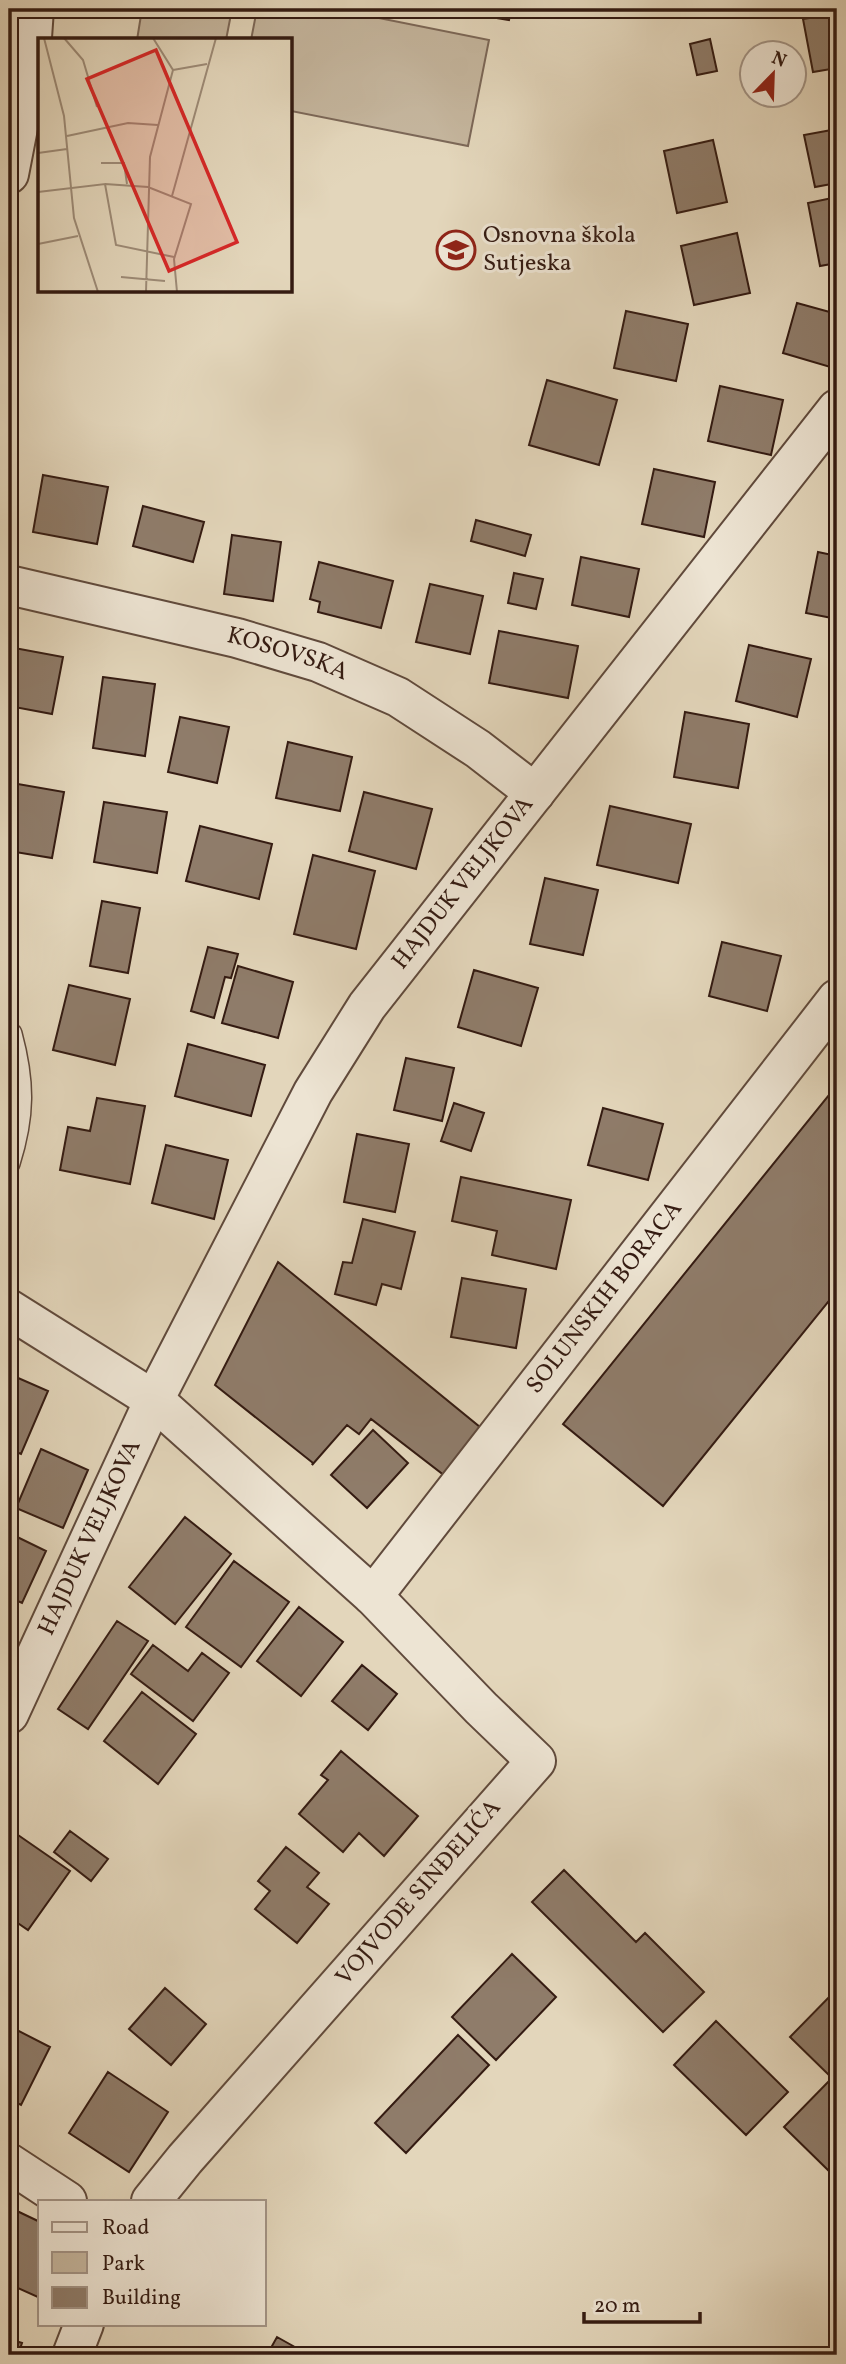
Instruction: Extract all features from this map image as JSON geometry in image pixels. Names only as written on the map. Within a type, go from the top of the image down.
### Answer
[{"type":"street","points":[[9,174],[30,66],[34,9]]},
{"type":"street","name":"HAJDUK VELJKOVA","points":[[9,1714],[154,1400],[313,1093],[360,1017],[837,409]]},
{"type":"street","name":"KOSOVSKA","points":[[9,585],[237,638],[318,662],[398,696],[478,749],[535,793]]},
{"type":"street","name":"SOLUNSKIH BORACA","points":[[373,1597],[837,999]]},
{"type":"street","points":[[9,1309],[154,1400],[373,1597]]},
{"type":"street","name":"VOJVODE SINĐELIĆA","points":[[152,2200],[536,1761],[373,1597]]},
{"type":"street","points":[[9,2163],[65,2200]]},
{"type":"street","points":[[72,2355],[83,2326]]},
{"type":"lane","points":[[9,1033],[20,1068],[22,1107],[9,1163]]},
{"type":"green space","points":[[142,9],[232,9],[226,38],[137,38]]},
{"type":"green space","points":[[257,9],[334,9],[489,40],[468,146],[292,111],[292,38],[251,38]]},
{"type":"building","points":[[443,9],[511,9],[509,20]]},
{"type":"building","points":[[821,9],[837,9],[837,68],[813,72],[803,19],[822,16]]},
{"type":"building","points":[[710,39],[717,71],[697,75],[690,44]]},
{"type":"building","points":[[837,129],[837,183],[815,187],[804,135]]},
{"type":"building","points":[[713,140],[727,202],[677,213],[664,151]]},
{"type":"building","points":[[837,197],[837,263],[820,266],[808,203]]},
{"type":"building","points":[[737,233],[750,293],[694,305],[681,246]]},
{"type":"building","points":[[797,303],[837,314],[837,369],[783,353]]},
{"type":"building","points":[[626,311],[688,324],[676,381],[614,368]]},
{"type":"building","points":[[547,380],[617,400],[599,465],[529,445]]},
{"type":"building","points":[[720,386],[783,400],[771,455],[708,441]]},
{"type":"building","points":[[654,469],[715,482],[704,537],[642,524]]},
{"type":"building","points":[[43,475],[108,487],[97,544],[33,532]]},
{"type":"building","points":[[143,506],[204,522],[193,562],[133,546]]},
{"type":"building","points":[[476,520],[531,535],[525,556],[471,541]]},
{"type":"building","points":[[232,535],[281,542],[273,601],[224,594]]},
{"type":"building","points":[[818,552],[837,556],[837,619],[806,613]]},
{"type":"building","points":[[581,557],[639,569],[629,617],[572,605]]},
{"type":"building","points":[[319,562],[393,581],[381,628],[318,612],[320,602],[310,599]]},
{"type":"building","points":[[514,573],[543,579],[536,609],[508,603]]},
{"type":"building","points":[[430,584],[483,596],[470,654],[416,642]]},
{"type":"building","points":[[499,631],[578,646],[568,698],[489,683]]},
{"type":"building","points":[[749,645],[811,659],[797,717],[736,701]]},
{"type":"building","points":[[9,647],[63,657],[52,714],[9,706]]},
{"type":"building","points":[[103,677],[155,684],[145,756],[93,748]]},
{"type":"building","points":[[685,712],[749,724],[738,788],[674,777]]},
{"type":"building","points":[[180,717],[229,727],[217,783],[168,772]]},
{"type":"building","points":[[288,742],[352,757],[340,811],[276,798]]},
{"type":"building","points":[[12,783],[64,792],[52,858],[9,851],[9,800]]},
{"type":"building","points":[[364,792],[432,809],[416,869],[349,851]]},
{"type":"building","points":[[104,802],[167,812],[157,873],[94,862]]},
{"type":"building","points":[[610,806],[691,824],[678,883],[597,865]]},
{"type":"building","points":[[200,826],[272,844],[259,899],[186,881]]},
{"type":"building","points":[[313,855],[375,871],[356,949],[294,934]]},
{"type":"building","points":[[545,878],[598,890],[583,955],[530,944]]},
{"type":"building","points":[[102,901],[140,908],[128,973],[90,966]]},
{"type":"building","points":[[722,942],[781,956],[767,1011],[709,996]]},
{"type":"building","points":[[208,947],[238,954],[231,978],[225,977],[214,1018],[191,1011]]},
{"type":"building","points":[[238,966],[293,982],[278,1038],[222,1023]]},
{"type":"building","points":[[474,970],[538,988],[521,1046],[458,1027]]},
{"type":"building","points":[[69,985],[130,999],[115,1065],[53,1050]]},
{"type":"building","points":[[188,1044],[265,1065],[251,1116],[175,1096]]},
{"type":"building","points":[[406,1058],[454,1068],[442,1121],[394,1110]]},
{"type":"building","points":[[837,1085],[837,1291],[663,1506],[563,1424]]},
{"type":"building","points":[[97,1098],[145,1106],[130,1184],[60,1170],[68,1127],[90,1131]]},
{"type":"building","points":[[454,1103],[484,1113],[471,1151],[441,1141]]},
{"type":"building","points":[[603,1108],[663,1124],[648,1180],[588,1165]]},
{"type":"building","points":[[357,1134],[409,1144],[395,1212],[344,1202]]},
{"type":"building","points":[[166,1145],[228,1160],[214,1219],[152,1203]]},
{"type":"building","points":[[461,1177],[571,1200],[556,1269],[492,1255],[497,1231],[452,1221]]},
{"type":"building","points":[[363,1219],[415,1232],[401,1289],[382,1284],[376,1305],[335,1294],[343,1262],[352,1263]]},
{"type":"building","points":[[278,1262],[486,1432],[449,1479],[371,1419],[359,1434],[347,1425],[312,1465],[313,1463],[215,1385]]},
{"type":"building","points":[[462,1278],[526,1289],[516,1348],[451,1337]]},
{"type":"building","points":[[9,1374],[48,1391],[21,1454],[9,1449]]},
{"type":"building","points":[[373,1430],[408,1463],[367,1508],[331,1475]]},
{"type":"building","points":[[41,1449],[88,1470],[63,1528],[16,1508]]},
{"type":"building","points":[[185,1517],[231,1554],[175,1624],[129,1587]]},
{"type":"building","points":[[9,1533],[46,1551],[22,1603],[9,1597]]},
{"type":"building","points":[[234,1561],[289,1602],[241,1667],[186,1627]]},
{"type":"building","points":[[299,1607],[343,1642],[301,1696],[257,1661]]},
{"type":"building","points":[[117,1621],[148,1641],[88,1729],[58,1709]]},
{"type":"building","points":[[153,1645],[188,1671],[202,1653],[229,1673],[193,1721],[131,1674]]},
{"type":"building","points":[[362,1665],[397,1694],[368,1730],[332,1701]]},
{"type":"building","points":[[142,1692],[196,1734],[158,1784],[104,1741]]},
{"type":"building","points":[[341,1751],[418,1816],[384,1856],[359,1833],[343,1852],[299,1814],[328,1780],[321,1775]]},
{"type":"building","points":[[70,1831],[108,1859],[91,1881],[54,1852]]},
{"type":"building","points":[[18,1835],[70,1871],[28,1930],[9,1917],[9,1848]]},
{"type":"building","points":[[286,1847],[319,1873],[307,1887],[329,1904],[297,1943],[255,1909],[270,1891],[258,1881]]},
{"type":"building","points":[[564,1870],[636,1942],[645,1933],[704,1992],[663,2032],[532,1902]]},
{"type":"building","points":[[512,1954],[556,1997],[496,2060],[452,2017]]},
{"type":"building","points":[[165,1988],[206,2024],[171,2065],[129,2029]]},
{"type":"building","points":[[837,1989],[837,2167],[831,2173],[784,2127],[832,2078],[790,2037]]},
{"type":"building","points":[[716,2021],[788,2092],[746,2135],[674,2065]]},
{"type":"building","points":[[9,2026],[50,2047],[21,2105],[9,2099]]},
{"type":"building","points":[[458,2035],[489,2065],[406,2153],[375,2123]]},
{"type":"building","points":[[108,2072],[168,2112],[129,2172],[69,2133]]},
{"type":"building","points":[[17,2211],[38,2221],[38,2297],[9,2284],[9,2228]]},
{"type":"building","points":[[277,2337],[309,2355],[267,2355]]},
{"type":"building","points":[[9,2339],[22,2343],[18,2355],[9,2355]]},
{"type":"place","name":"Osnovna škola Sutjeska","points":[[456,250]]}]
